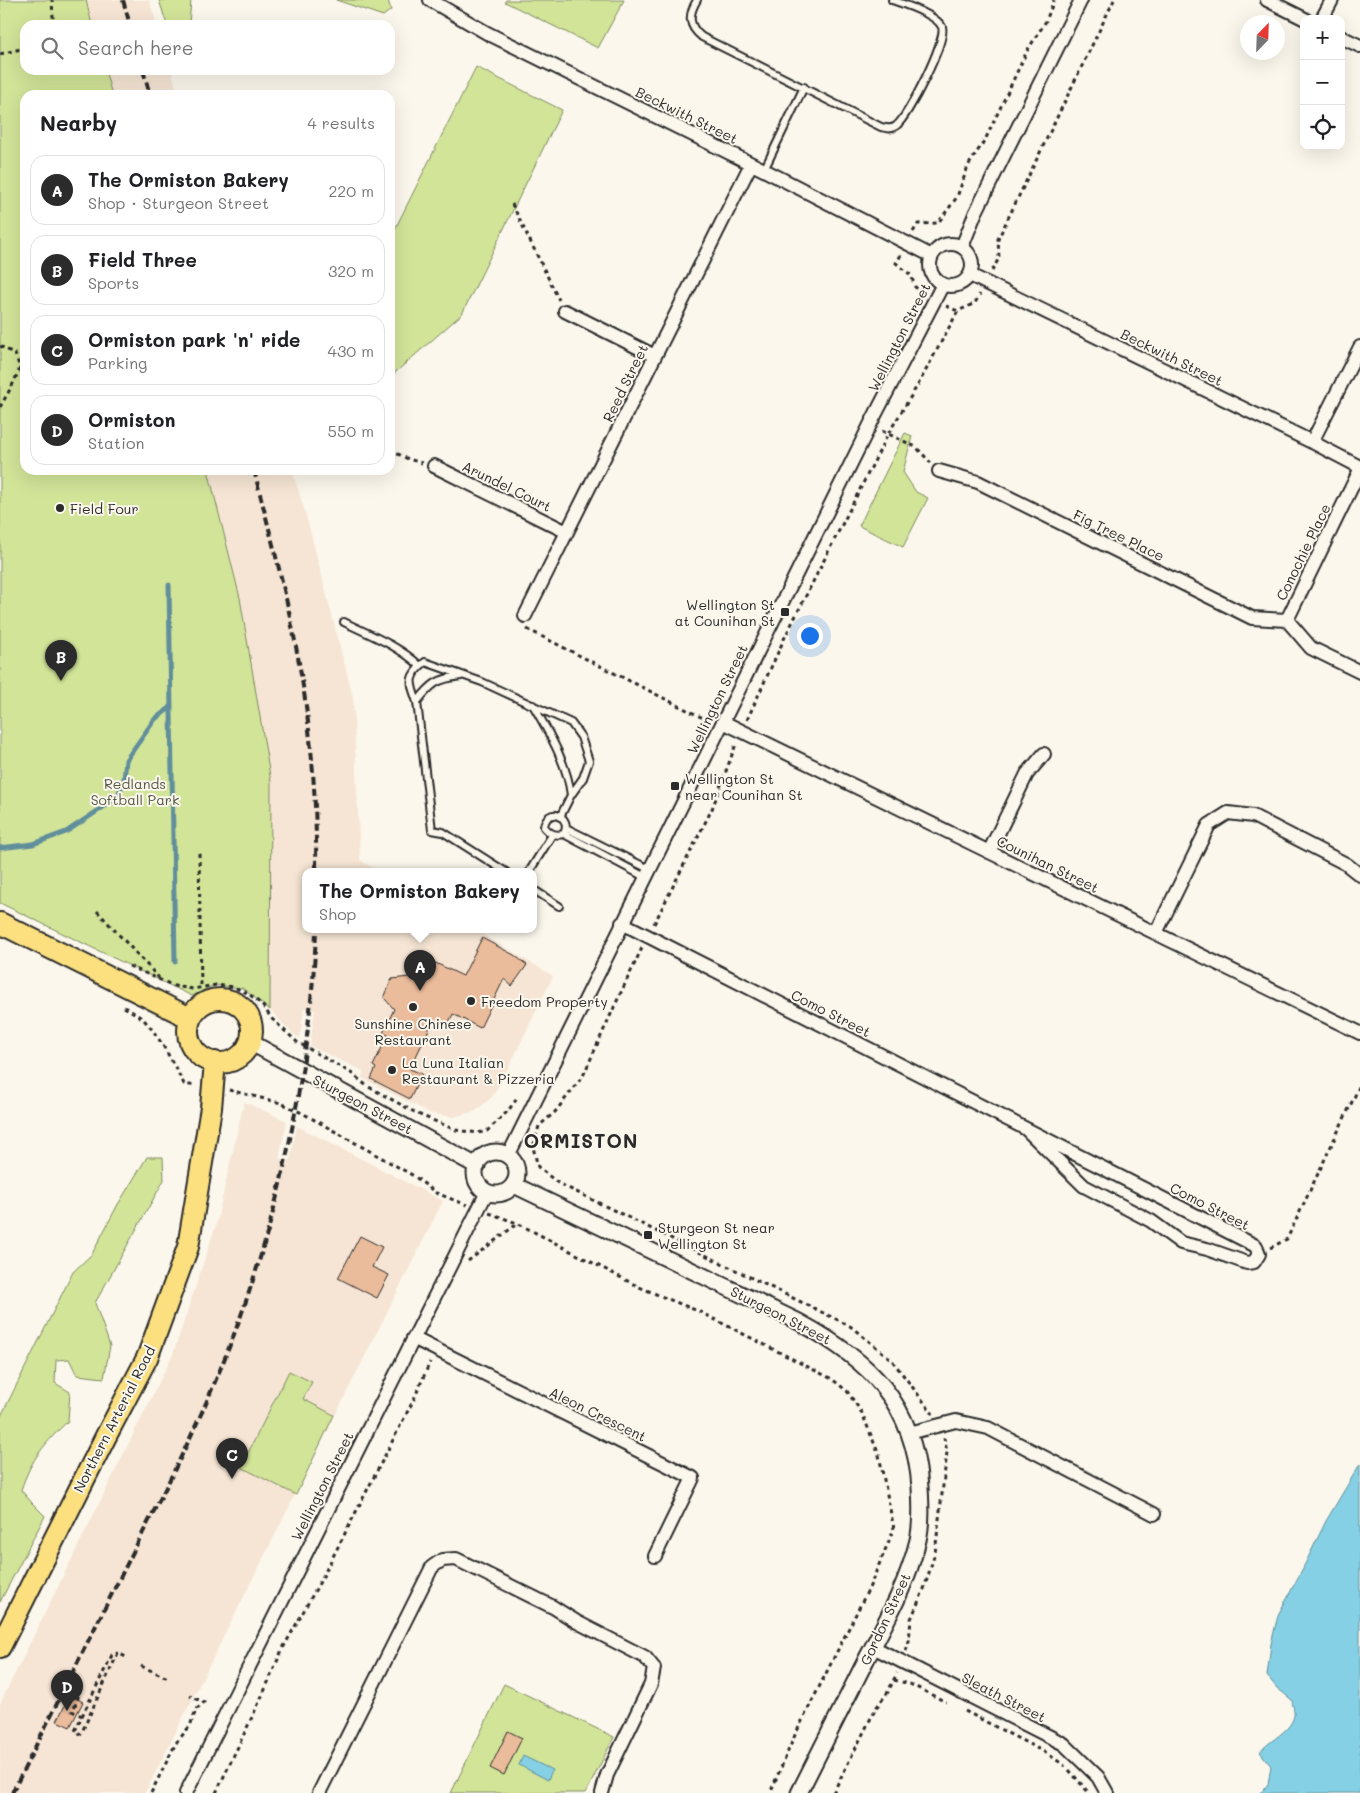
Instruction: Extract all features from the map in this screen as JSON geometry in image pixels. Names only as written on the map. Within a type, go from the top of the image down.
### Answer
[{"type":"main road","points":[[0,923],[190,1018]]},
{"type":"main road","points":[[215,999],[232,1001],[245,1010],[249,1018],[252,1026],[250,1042],[242,1054],[236,1058],[230,1061],[215,1062],[198,1054],[192,1046],[188,1028],[190,1018],[194,1011],[207,1001],[215,999]]},
{"type":"main road","name":"Northern Arterial Road","points":[[0,1647],[151,1349],[188,1247],[211,1108],[215,1062]]},
{"type":"street","name":"Beckwith Street","points":[[430,0],[487,33],[764,170],[932,256]]},
{"type":"street","points":[[962,247],[975,214],[1081,0]]},
{"type":"street","points":[[1267,0],[1300,17]]},
{"type":"street","points":[[1324,15],[1332,0]]},
{"type":"street","points":[[1345,39],[1360,46]]},
{"type":"street","name":"Reed Street","points":[[525,616],[751,164]]},
{"type":"street","points":[[932,256],[945,245],[954,244],[962,247],[968,252],[972,260],[970,275]]},
{"type":"street","name":"Wellington Street","points":[[932,256],[930,264],[932,273],[936,280],[942,284],[958,285],[966,281],[970,275]]},
{"type":"street","name":"Beckwith Street","points":[[970,275],[1312,442],[1360,468]]},
{"type":"street","name":"Wellington Street","points":[[508,1156],[622,923],[942,284]]},
{"type":"street","points":[[565,312],[655,356]]},
{"type":"street","points":[[1312,442],[1360,348]]},
{"type":"street","name":"Arundel Court","points":[[434,466],[567,532]]},
{"type":"street","name":"Conochie Place","points":[[1360,468],[1287,620],[1311,648],[1360,672]]},
{"type":"street","name":"Fig Tree Place","points":[[939,471],[978,482],[1252,618],[1287,620]]},
{"type":"street","name":"Counihan Street","points":[[723,722],[1360,1033]]},
{"type":"street","points":[[990,852],[1027,774],[1044,754]]},
{"type":"street","points":[[1156,933],[1209,825],[1228,813],[1253,816],[1346,864],[1360,875]]},
{"type":"street","name":"Como Street","points":[[622,923],[1256,1246],[1259,1254],[1254,1262],[1247,1263],[1207,1249],[1181,1243],[1151,1221],[1084,1186],[1026,1129]]},
{"type":"street","name":"Sturgeon Street","points":[[250,1042],[477,1166]]},
{"type":"street","points":[[490,1153],[502,1153],[508,1156],[515,1164],[518,1174],[511,1189],[502,1194],[487,1192],[479,1186],[477,1181],[475,1171],[477,1166],[480,1160],[490,1153]]},
{"type":"street","name":"Sturgeon Street","points":[[514,1185],[826,1336],[854,1356],[890,1394],[909,1433]]},
{"type":"street","name":"Wellington Street","points":[[186,1793],[487,1192]]},
{"type":"street","name":"Aleon Crescent","points":[[413,1338],[693,1478],[655,1556]]},
{"type":"street","points":[[909,1433],[956,1421],[988,1428],[1154,1514]]},
{"type":"street","name":"Gordon Street","points":[[799,1793],[902,1587],[918,1539],[921,1504],[919,1474],[909,1433]]},
{"type":"street","points":[[319,1793],[432,1567],[442,1560],[456,1559],[552,1607],[645,1657],[654,1668],[651,1684],[607,1775],[602,1793]]},
{"type":"street","name":"Sleath Street","points":[[873,1647],[1064,1744],[1098,1777],[1108,1793]]},
{"type":"lane","points":[[697,0],[692,7],[691,24],[695,31],[702,36],[881,127],[891,129],[903,118],[923,83],[942,35],[942,28],[937,21],[928,15],[892,0]]},
{"type":"lane","points":[[764,170],[804,87]]},
{"type":"lane","points":[[344,622],[398,649],[420,666]]},
{"type":"lane","points":[[500,868],[443,832],[432,830],[417,702],[411,682],[415,670],[425,662],[482,682],[572,723],[581,737],[589,761],[583,778],[571,795],[560,817]]},
{"type":"lane","points":[[417,702],[429,686],[446,678],[464,676]]},
{"type":"lane","points":[[533,704],[565,767],[571,795]]},
{"type":"lane","points":[[552,834],[544,827],[545,820],[550,815],[560,817],[566,823],[565,831]]},
{"type":"lane","points":[[532,868],[552,834],[565,831],[647,873]]},
{"type":"lane","points":[[537,892],[559,906]]},
{"type":"path","points":[[52,0],[52,20]]},
{"type":"path","points":[[958,311],[935,300],[915,287],[911,275],[896,263],[918,224],[938,223],[957,197],[968,166],[986,138],[1027,51],[1046,21],[1054,0]]},
{"type":"path","points":[[905,1654],[909,1641],[911,1619],[924,1589],[935,1553],[947,1452],[940,1425],[924,1400],[891,1359],[850,1326],[558,1183],[538,1167],[533,1147],[539,1126],[555,1112],[583,1076],[616,1003],[712,809],[742,731],[785,637],[888,434],[919,383],[958,311],[975,303],[999,258],[998,239],[1114,0]]},
{"type":"path","points":[[0,54],[20,49]]},
{"type":"path","points":[[512,204],[565,312]]},
{"type":"path","points":[[0,346],[15,354],[20,368],[0,407]]},
{"type":"path","points":[[870,425],[916,447],[939,471]]},
{"type":"path","points":[[395,452],[408,459],[434,466]]},
{"type":"path","points":[[525,616],[520,626],[701,717],[723,722]]},
{"type":"path","points":[[199,853],[201,988]]},
{"type":"path","points":[[97,911],[161,980]]},
{"type":"path","points":[[126,964],[174,986],[201,988],[216,985],[234,987],[249,994],[297,1042],[351,1073],[366,1086],[420,1115],[456,1130],[478,1133],[487,1131],[507,1112],[519,1096]]},
{"type":"path","points":[[122,1005],[143,1020],[165,1049],[184,1084],[239,1092],[281,1103],[414,1176],[436,1193],[517,1223],[639,1287],[700,1312],[832,1379],[847,1391],[862,1413],[878,1455],[894,1529],[870,1586],[795,1735],[770,1793]]},
{"type":"path","points":[[1259,1254],[1287,1239],[1360,1085]]},
{"type":"path","points":[[466,1264],[517,1223]]},
{"type":"path","points":[[216,1793],[282,1650],[322,1578],[414,1399],[435,1350]]},
{"type":"path","points":[[118,1652],[128,1658]]},
{"type":"path","points":[[118,1652],[81,1734],[75,1731],[112,1655],[118,1652]]},
{"type":"path","points":[[141,1666],[168,1678]]},
{"type":"path","points":[[833,1793],[876,1708],[888,1692],[896,1675]]},
{"type":"path","points":[[894,1680],[910,1684],[955,1705]]},
{"type":"path","points":[[72,1682],[77,1686],[80,1693],[72,1711],[82,1716]]},
{"type":"path","points":[[151,1793],[176,1743],[190,1726],[194,1712],[204,1702],[190,1696]]},
{"type":"path","points":[[963,1710],[1048,1754],[1066,1767],[1089,1793]]},
{"type":"shaded area","points":[[86,0],[149,0],[155,20],[91,20]]},
{"type":"shaded area","points":[[106,75],[172,75],[177,90],[111,90]]},
{"type":"shaded area","points":[[209,475],[294,475],[306,515],[353,697],[360,860],[373,868],[302,868],[302,933],[481,933],[553,976],[505,1075],[492,1097],[476,1111],[454,1117],[432,1114],[362,1078],[363,1071],[310,1046],[315,1010],[304,1008],[300,1038],[294,1035],[270,1010],[271,782],[240,598]]},
{"type":"shaded area","points":[[244,1102],[287,1121],[279,1158],[290,1160],[297,1126],[443,1201],[145,1793],[0,1793],[0,1704],[173,1354],[216,1225]]},
{"type":"green space","name":"Redlands Softball Park","points":[[0,0],[86,0],[91,20],[20,20],[20,75],[106,75],[111,90],[20,90],[20,475],[209,475],[240,598],[271,782],[270,1010],[242,988],[214,985],[192,996],[0,903]]},
{"type":"green space","points":[[159,0],[191,0],[189,20],[165,20]]},
{"type":"green space","points":[[336,0],[388,0],[391,10],[383,16]]},
{"type":"green space","points":[[506,0],[624,0],[598,48],[505,2]]},
{"type":"green space","points":[[476,67],[562,110],[462,314],[395,373],[395,229]]},
{"type":"green space","points":[[905,433],[912,436],[903,472],[916,492],[928,498],[903,547],[859,526]]},
{"type":"green space","points":[[147,1157],[163,1157],[164,1180],[95,1303],[110,1346],[104,1378],[77,1375],[69,1359],[56,1360],[55,1383],[70,1392],[68,1421],[52,1437],[34,1460],[25,1479],[21,1490],[45,1516],[0,1602],[0,1418],[73,1272],[92,1254],[117,1206]]},
{"type":"green space","points":[[289,1371],[312,1382],[303,1399],[334,1415],[296,1495],[241,1467]]},
{"type":"green space","points":[[504,1684],[614,1737],[586,1793],[451,1793]]},
{"type":"water","points":[[1360,1464],[1360,1793],[1261,1793],[1268,1784],[1271,1766],[1260,1752],[1285,1731],[1292,1721],[1294,1713],[1292,1700],[1277,1688],[1267,1676],[1271,1644],[1278,1615],[1326,1521]]},
{"type":"water","points":[[523,1756],[552,1770],[548,1780],[519,1765]]},
{"type":"building","points":[[482,938],[514,955],[527,965],[512,986],[504,979],[480,1028],[453,1014],[446,1028],[433,1021],[410,1069],[422,1074],[410,1099],[371,1079],[376,1068],[373,1066],[388,1035],[383,1033],[394,1009],[384,998],[392,979],[409,977],[417,981],[427,959],[463,976]]},
{"type":"building","points":[[360,1236],[382,1247],[372,1267],[389,1275],[377,1298],[338,1278]]},
{"type":"building","points":[[70,1695],[83,1702],[70,1727],[57,1721]]},
{"type":"building","points":[[508,1731],[522,1738],[504,1775],[490,1768]]},
{"type":"waterway","points":[[169,585],[175,962]]},
{"type":"waterway","points":[[0,848],[33,844],[66,832],[117,798],[124,780],[126,760],[155,719],[171,707]]},
{"type":"railway","points":[[123,0],[129,20]]},
{"type":"railway","points":[[144,75],[149,90]]},
{"type":"railway","points":[[255,475],[288,606],[302,679],[312,762],[316,868]]},
{"type":"railway","points":[[12,1793],[187,1445],[217,1377],[248,1294],[274,1210],[293,1123],[307,1036],[316,933]]},
{"type":"place","name":"Field Four","points":[[60,508]]},
{"type":"place","name":"Wellington St at Counihan St","points":[[785,612]]},
{"type":"place","name":"Field Three","points":[[61,681]]},
{"type":"place","name":"Wellington St near Counihan St","points":[[675,786]]},
{"type":"place","name":"The Ormiston Bakery","points":[[420,991]]},
{"type":"place","name":"Freedom Property","points":[[471,1001]]},
{"type":"place","name":"Sunshine Chinese Restaurant","points":[[413,1007]]},
{"type":"place","name":"La Luna Italian Restaurant & Pizzeria","points":[[392,1070]]},
{"type":"place","name":"Sturgeon St near Wellington St","points":[[648,1235]]},
{"type":"place","name":"Ormiston park 'n' ride","points":[[232,1479]]},
{"type":"place","name":"Ormiston","points":[[67,1711]]},
{"type":"district","name":"ORMISTON","points":[[581,1140]]}]
